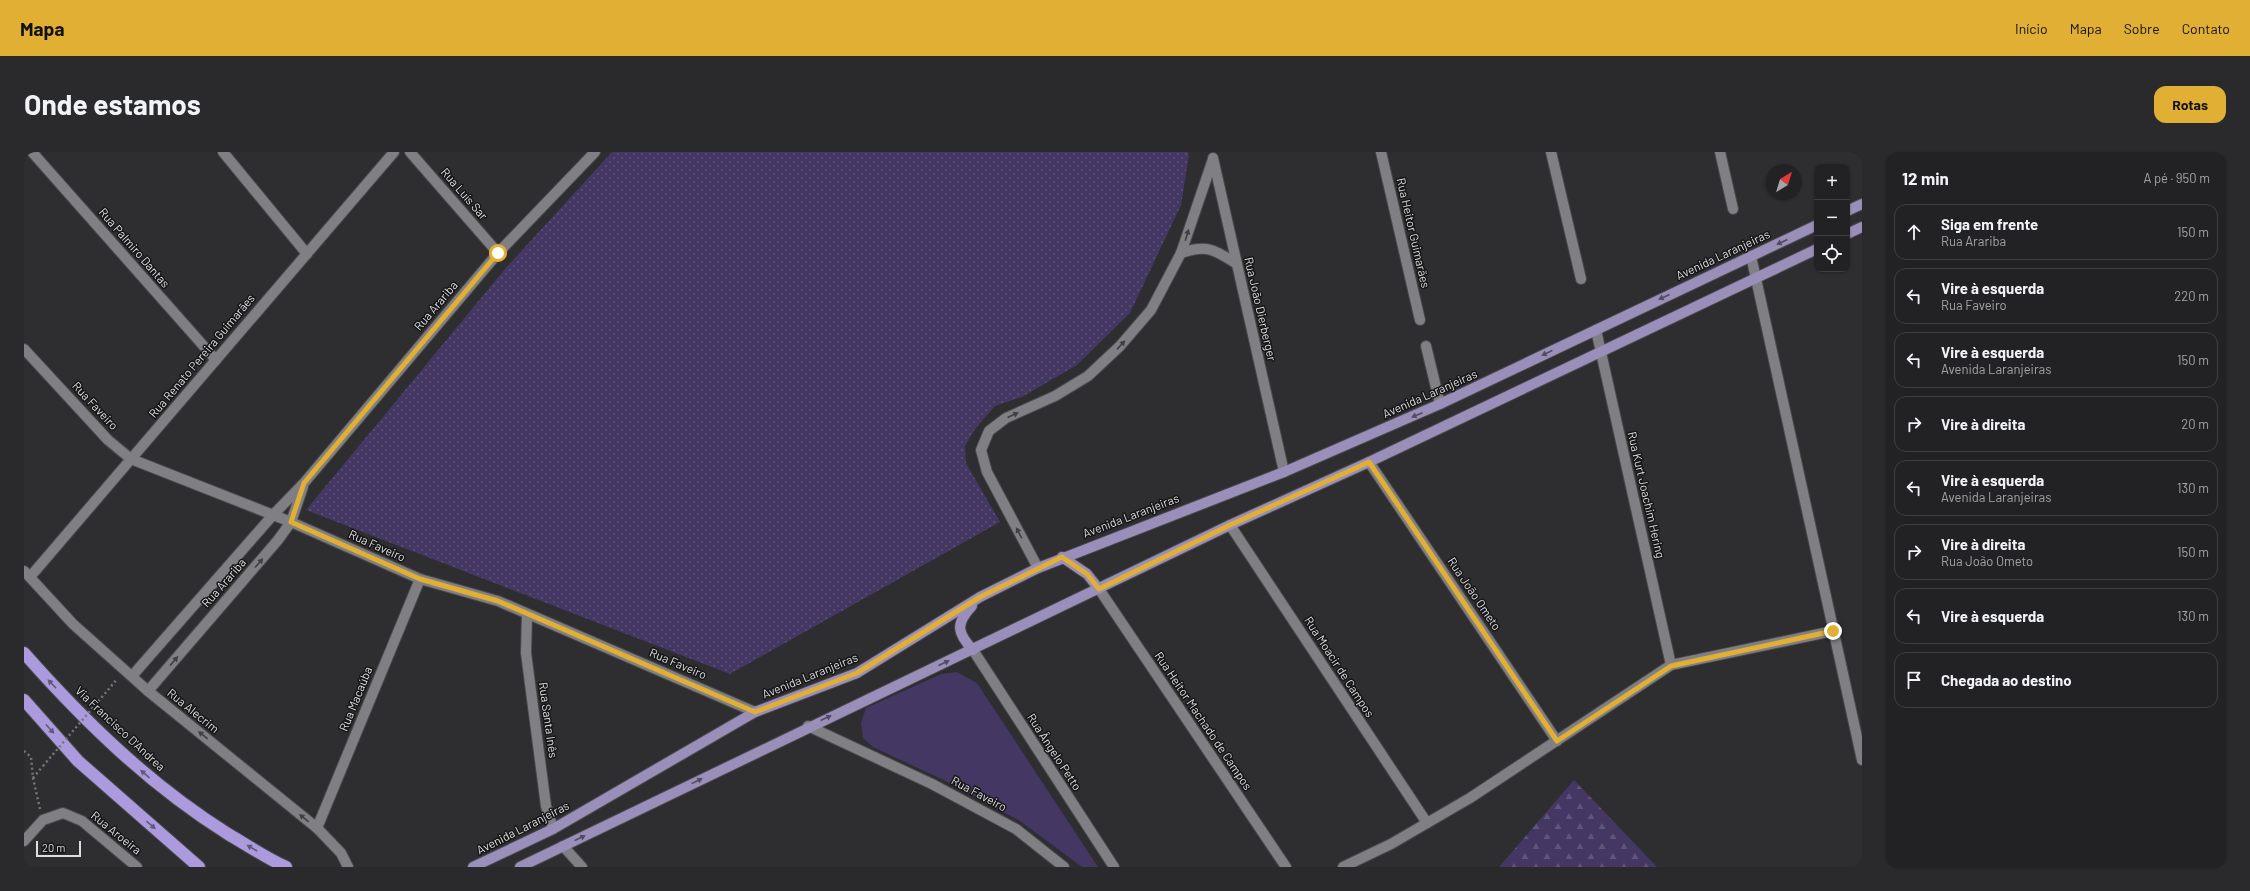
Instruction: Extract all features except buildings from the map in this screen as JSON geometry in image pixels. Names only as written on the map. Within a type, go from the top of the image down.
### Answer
[{"type":"highway","name":"Via Francisco D'Andrea","points":[[24,653],[104,737],[146,775],[200,816],[286,867]]},
{"type":"highway","points":[[24,700],[78,761],[199,867]]},
{"type":"main road","points":[[1850,210],[1862,204]]},
{"type":"main road","name":"Avenida Laranjeiras","points":[[473,867],[552,829],[755,712],[857,673],[980,597],[1038,568],[1062,557],[1284,472],[1440,404],[1814,226]]},
{"type":"main road","points":[[1850,233],[1862,227]]},
{"type":"main road","points":[[520,867],[808,726],[973,650],[1230,525],[1369,462],[1814,249]]},
{"type":"main road","points":[[1062,557],[1087,574],[1099,589]]},
{"type":"main road","points":[[973,650],[962,638],[959,627],[962,617],[980,597]]},
{"type":"street","name":"Rua Palmiro Dantas","points":[[32,152],[216,360]]},
{"type":"street","points":[[223,152],[306,254]]},
{"type":"street","name":"Rua Renato Pereira Guimarães","points":[[27,574],[131,459],[394,152]]},
{"type":"street","name":"Rua Luís Sar","points":[[410,152],[498,253]]},
{"type":"street","name":"Rua Arariba","points":[[132,676],[273,515],[304,483],[498,253],[595,152]]},
{"type":"street","name":"Rua Heitor Guimarães","points":[[1381,152],[1420,320]]},
{"type":"street","points":[[1551,152],[1581,279]]},
{"type":"street","points":[[1720,152],[1733,209]]},
{"type":"street","points":[[1038,568],[987,472],[981,450],[985,440],[989,431],[1006,418],[1055,396],[1088,376],[1120,346],[1151,310],[1181,253],[1212,155]]},
{"type":"street","name":"Rua João Dierberger","points":[[1212,155],[1284,472]]},
{"type":"street","points":[[1181,253],[1196,248],[1214,249],[1237,264]]},
{"type":"street","points":[[1751,256],[1862,760]]},
{"type":"street","name":"Rua Kurt Joachim Hering","points":[[1596,330],[1671,666]]},
{"type":"street","points":[[1426,346],[1440,404]]},
{"type":"street","name":"Rua Faveiro","points":[[24,349],[108,440],[131,459],[291,522],[420,579],[498,601],[755,712]]},
{"type":"street","name":"Rua João Ometo","points":[[1369,462],[1557,741]]},
{"type":"street","name":"Rua Arariba","points":[[148,691],[278,540],[291,522],[304,483]]},
{"type":"street","name":"Rua Moacir de Campos","points":[[1230,525],[1427,823]]},
{"type":"street","name":"Rua Alecrim","points":[[27,574],[72,624],[148,691],[317,828],[341,853],[348,867]]},
{"type":"street","name":"Rua Macaúba","points":[[317,828],[420,579]]},
{"type":"street","name":"Rua Heitor Machado de Campos","points":[[1099,589],[1286,867]]},
{"type":"street","name":"Rua Santa Inês","points":[[527,614],[526,653],[546,806],[552,829]]},
{"type":"street","points":[[1343,867],[1391,844],[1427,823],[1557,741],[1671,666],[1833,631]]},
{"type":"street","name":"Rua Ângelo Petto","points":[[973,650],[1114,867]]},
{"type":"street","name":"Rua Faveiro","points":[[808,726],[932,784],[1016,829],[1064,867]]},
{"type":"street","name":"Rua Aroeira","points":[[43,820],[63,813],[82,821],[137,867]]},
{"type":"street","points":[[24,841],[43,820]]},
{"type":"street","points":[[563,846],[582,867]]},
{"type":"path","points":[[33,778],[108,690]]},
{"type":"path","points":[[24,751],[31,758],[33,778],[43,820]]},
{"type":"green space","points":[[612,152],[1188,152],[1189,155],[1181,205],[1130,313],[1077,365],[1022,397],[995,406],[975,429],[965,446],[966,463],[1000,522],[730,674],[306,510],[505,269]]},
{"type":"green space","points":[[957,672],[977,683],[1098,867],[1082,867],[1020,821],[954,785],[873,747],[863,738],[861,723],[866,708],[941,674]]},
{"type":"green space","points":[[1574,780],[1657,867],[1499,867]]},
{"type":"route","points":[[498,253],[304,483],[291,522],[420,579],[498,601],[755,712],[857,673],[980,597],[1062,557],[1087,574],[1099,589],[1230,525],[1369,462],[1557,741],[1671,666],[1833,631]]}]
